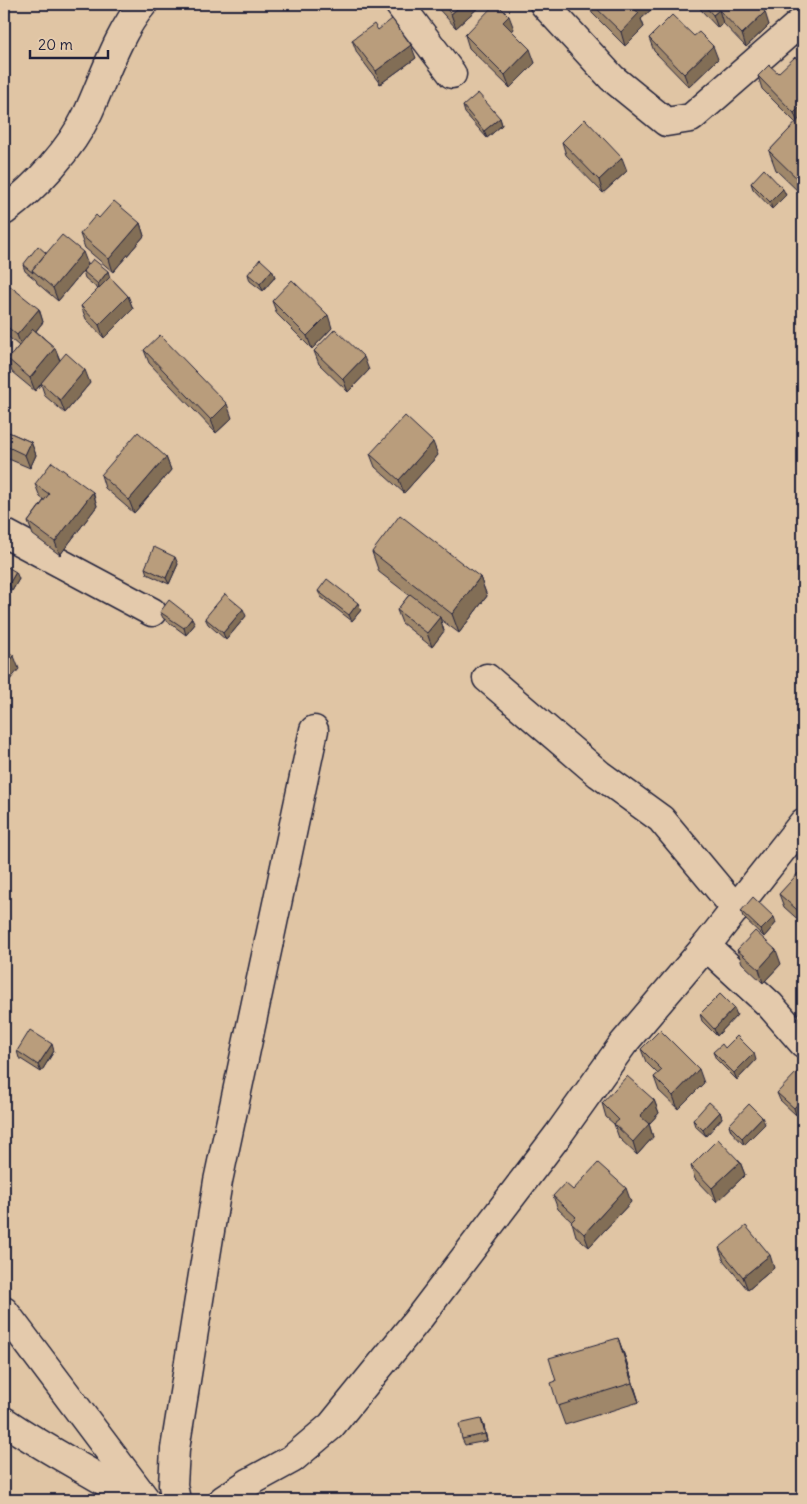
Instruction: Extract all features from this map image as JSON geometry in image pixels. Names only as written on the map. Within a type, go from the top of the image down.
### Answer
[{"type":"street","points":[[4,211],[20,199],[65,151],[87,116],[120,40],[143,4]]},
{"type":"street","points":[[399,4],[452,74]]},
{"type":"street","points":[[544,4],[612,78],[666,122],[691,118],[798,15]]},
{"type":"street","points":[[4,533],[152,612]]},
{"type":"street","points":[[487,678],[599,774],[661,819],[736,908]]},
{"type":"street","points":[[176,1500],[172,1485],[175,1448],[218,1181],[314,730]]},
{"type":"street","points":[[224,1500],[250,1482],[292,1459],[331,1426],[425,1310],[558,1135],[623,1044],[706,946],[803,823]]},
{"type":"street","points":[[706,946],[770,1005],[803,1043]]},
{"type":"street","points":[[4,1311],[146,1500]]},
{"type":"street","points":[[4,1421],[23,1435],[103,1479],[136,1500]]},
{"type":"building","points":[[442,4],[463,4],[451,14]]},
{"type":"building","points":[[495,4],[509,16],[503,22],[530,49],[505,75],[465,35]]},
{"type":"building","points":[[592,4],[639,4],[634,9],[639,13],[621,32]]},
{"type":"building","points":[[703,4],[757,4],[765,12],[742,34],[719,10],[713,15]]},
{"type":"building","points":[[672,15],[694,36],[699,32],[713,46],[684,74],[649,38]]},
{"type":"building","points":[[392,19],[411,45],[376,71],[352,40],[374,24],[378,30]]},
{"type":"building","points":[[795,57],[803,65],[803,104],[794,113],[758,76],[769,65],[778,73]]},
{"type":"building","points":[[478,93],[500,118],[484,131],[463,106]]},
{"type":"building","points":[[803,115],[803,184],[769,151]]},
{"type":"building","points":[[585,119],[622,158],[599,180],[562,142]]},
{"type":"building","points":[[764,169],[783,189],[770,202],[751,183]]},
{"type":"building","points":[[114,201],[140,223],[109,259],[80,234],[96,215],[99,218]]},
{"type":"building","points":[[62,235],[83,252],[53,288],[32,270]]},
{"type":"building","points":[[38,246],[46,253],[32,270],[33,273],[23,265]]},
{"type":"building","points":[[93,259],[108,271],[98,284],[83,271]]},
{"type":"building","points":[[260,259],[272,270],[260,284],[248,274]]},
{"type":"building","points":[[110,277],[128,296],[99,325],[81,306]]},
{"type":"building","points":[[292,280],[328,315],[307,336],[272,301]]},
{"type":"building","points":[[10,286],[39,309],[17,335],[4,324],[4,293]]},
{"type":"building","points":[[33,329],[55,348],[30,378],[8,359]]},
{"type":"building","points":[[335,329],[364,357],[343,379],[314,351]]},
{"type":"building","points":[[160,335],[227,404],[211,420],[144,350]]},
{"type":"building","points":[[66,353],[85,370],[60,400],[41,383]]},
{"type":"building","points":[[405,416],[433,442],[399,480],[370,454]]},
{"type":"building","points":[[4,430],[31,442],[25,455],[4,445]]},
{"type":"building","points":[[138,432],[166,457],[129,500],[101,475]]},
{"type":"building","points":[[52,462],[93,492],[55,542],[28,522],[49,494],[35,484]]},
{"type":"building","points":[[400,515],[480,577],[452,614],[372,552]]},
{"type":"building","points":[[154,547],[175,557],[166,578],[145,568]]},
{"type":"building","points":[[4,565],[16,572],[9,584],[4,581]]},
{"type":"building","points":[[327,579],[358,603],[349,615],[318,591]]},
{"type":"building","points":[[225,594],[243,609],[223,633],[205,618]]},
{"type":"building","points":[[410,594],[440,617],[427,633],[397,610]]},
{"type":"building","points":[[169,600],[192,618],[184,628],[160,612]]},
{"type":"building","points":[[4,648],[14,656],[4,668]]},
{"type":"building","points":[[802,869],[803,871],[803,915],[779,894]]},
{"type":"building","points":[[753,897],[774,917],[761,930],[741,911]]},
{"type":"building","points":[[755,931],[776,950],[759,969],[737,950]]},
{"type":"building","points":[[720,994],[734,1008],[714,1029],[700,1014]]},
{"type":"building","points":[[30,1030],[52,1044],[38,1065],[17,1051]]},
{"type":"building","points":[[660,1030],[699,1069],[673,1096],[654,1077],[662,1070],[641,1049]]},
{"type":"building","points":[[737,1036],[754,1053],[734,1073],[713,1052],[722,1044],[725,1048]]},
{"type":"building","points":[[797,1072],[803,1078],[803,1098],[794,1108],[777,1093]]},
{"type":"building","points":[[627,1076],[654,1100],[640,1116],[649,1124],[633,1142],[614,1124],[619,1120],[602,1103]]},
{"type":"building","points":[[709,1102],[720,1112],[703,1130],[693,1120]]},
{"type":"building","points":[[749,1104],[762,1117],[742,1138],[729,1125]]},
{"type":"building","points":[[718,1139],[740,1162],[712,1188],[691,1166]]},
{"type":"building","points":[[598,1163],[626,1188],[584,1234],[571,1222],[576,1217],[553,1196],[565,1183],[573,1190]]},
{"type":"building","points":[[746,1226],[770,1255],[743,1277],[719,1248]]},
{"type":"building","points":[[618,1338],[632,1383],[558,1406],[551,1383],[556,1381],[549,1358]]},
{"type":"building","points":[[481,1419],[485,1434],[462,1439],[459,1424]]}]
